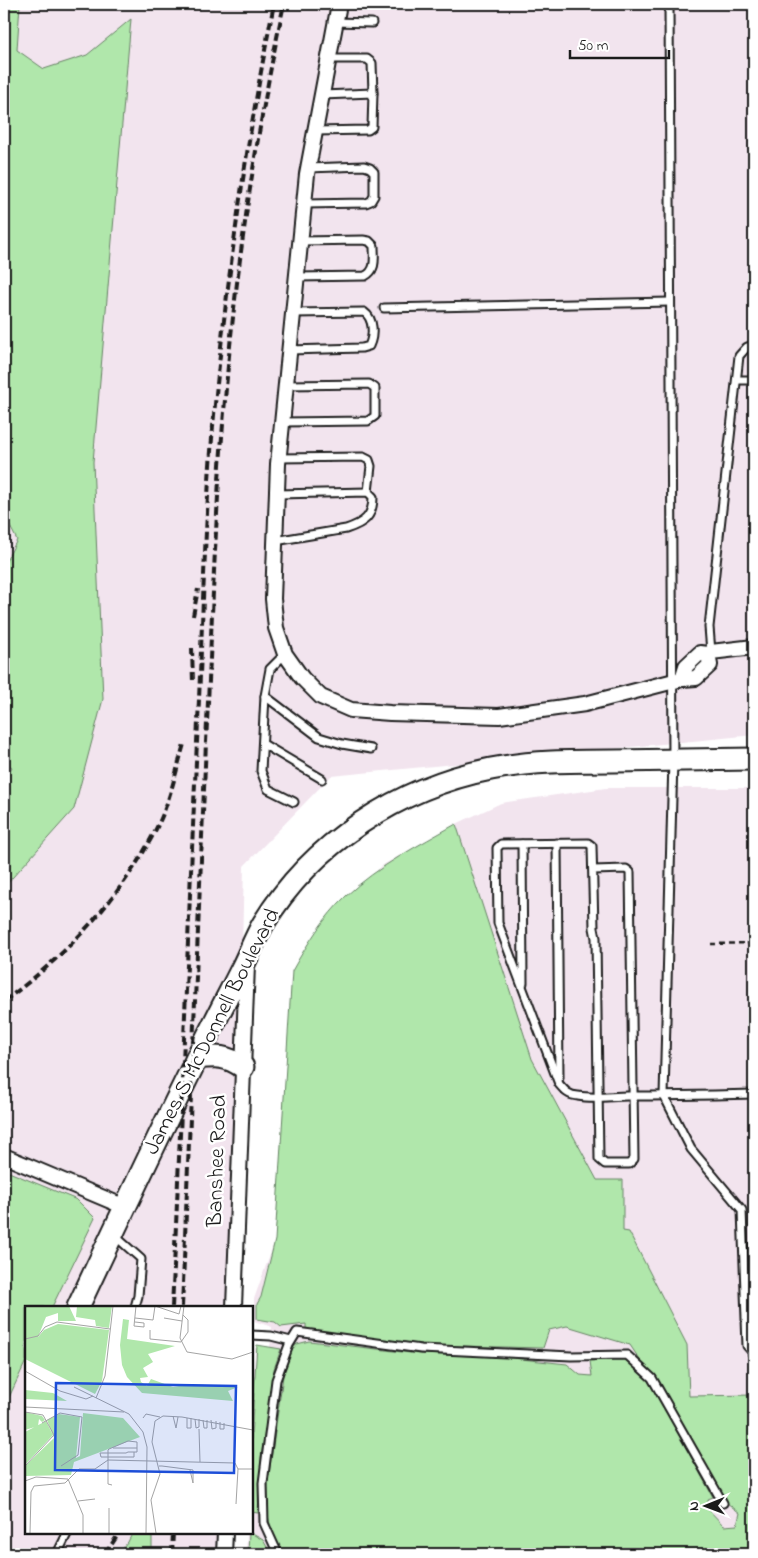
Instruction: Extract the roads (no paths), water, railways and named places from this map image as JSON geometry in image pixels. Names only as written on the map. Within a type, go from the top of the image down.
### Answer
[{"type":"main road","name":"James S McDonnell Boulevard","points":[[78,1306],[263,925],[288,889],[338,839],[410,795],[459,777],[517,765],[566,762],[754,760]]},
{"type":"main road","points":[[197,1058],[224,1057],[243,1067]]},
{"type":"street","points":[[339,4],[308,168],[278,458],[273,599],[276,628],[285,654],[302,678],[321,697],[351,710],[499,716],[585,704],[677,680],[696,678],[710,665],[710,653],[754,647]]},
{"type":"street","name":"Banshee Road","points":[[234,1306],[248,956]]},
{"type":"street","points":[[4,1156],[125,1207]]},
{"type":"street","points":[[224,1554],[225,1533]]},
{"type":"lane","points":[[669,4],[670,302],[677,680],[664,1096],[691,1149],[742,1210],[748,1346],[754,1354]]},
{"type":"lane","points":[[335,22],[372,22]]},
{"type":"lane","points":[[315,131],[368,130],[372,127],[373,122],[372,63],[366,59],[329,59]]},
{"type":"lane","points":[[322,95],[373,93]]},
{"type":"lane","points":[[304,204],[366,203],[371,201],[374,196],[374,172],[370,168],[364,166],[308,168]]},
{"type":"lane","points":[[297,277],[365,276],[371,272],[374,266],[374,246],[370,241],[300,241]]},
{"type":"lane","points":[[384,308],[670,302]]},
{"type":"lane","points":[[289,350],[362,348],[369,346],[372,340],[372,320],[364,312],[293,313]]},
{"type":"lane","points":[[710,653],[709,627],[739,356],[747,347],[754,345]]},
{"type":"lane","points":[[736,380],[754,380]]},
{"type":"lane","points":[[282,422],[368,421],[374,416],[375,388],[369,384],[286,385]]},
{"type":"lane","points":[[278,458],[363,457],[369,460],[371,466],[368,492]]},
{"type":"lane","points":[[275,542],[346,529],[356,525],[368,516],[373,508],[373,497],[368,492],[277,494]]},
{"type":"lane","points":[[285,654],[270,669],[265,696],[261,771],[268,789],[294,802]]},
{"type":"lane","points":[[265,696],[319,737],[342,744],[371,749]]},
{"type":"lane","points":[[263,744],[322,779]]},
{"type":"lane","points":[[558,843],[559,1084]]},
{"type":"lane","points":[[593,870],[626,869],[630,872],[633,1096],[634,1159],[629,1164],[604,1164],[599,1159],[598,1096],[596,938],[594,928],[592,846],[588,843],[501,844],[497,848],[498,923],[559,1084],[566,1093],[579,1097],[598,1096],[633,1096],[664,1096],[754,1094]]},
{"type":"lane","points":[[522,844],[523,989]]},
{"type":"lane","points":[[112,1234],[141,1259],[138,1296],[134,1306]]},
{"type":"lane","points":[[278,1554],[264,1523],[263,1483],[276,1380],[297,1332],[421,1349],[571,1356],[627,1355],[652,1378],[723,1503]]},
{"type":"lane","points":[[252,1335],[271,1336],[292,1341]]},
{"type":"lane","points":[[57,1554],[68,1533]]},
{"type":"railway","points":[[172,1306],[212,435],[221,345],[240,198],[274,4]]},
{"type":"railway","points":[[182,1306],[206,742],[222,443],[235,300],[248,201],[284,4]]},
{"type":"railway","points":[[193,616],[198,589]]},
{"type":"railway","points":[[192,648],[193,682]]},
{"type":"railway","points":[[4,1001],[27,984],[70,945],[110,901],[127,877],[162,817],[184,744]]},
{"type":"railway","points":[[105,1554],[119,1533]]},
{"type":"railway","points":[[172,1554],[173,1533]]}]
